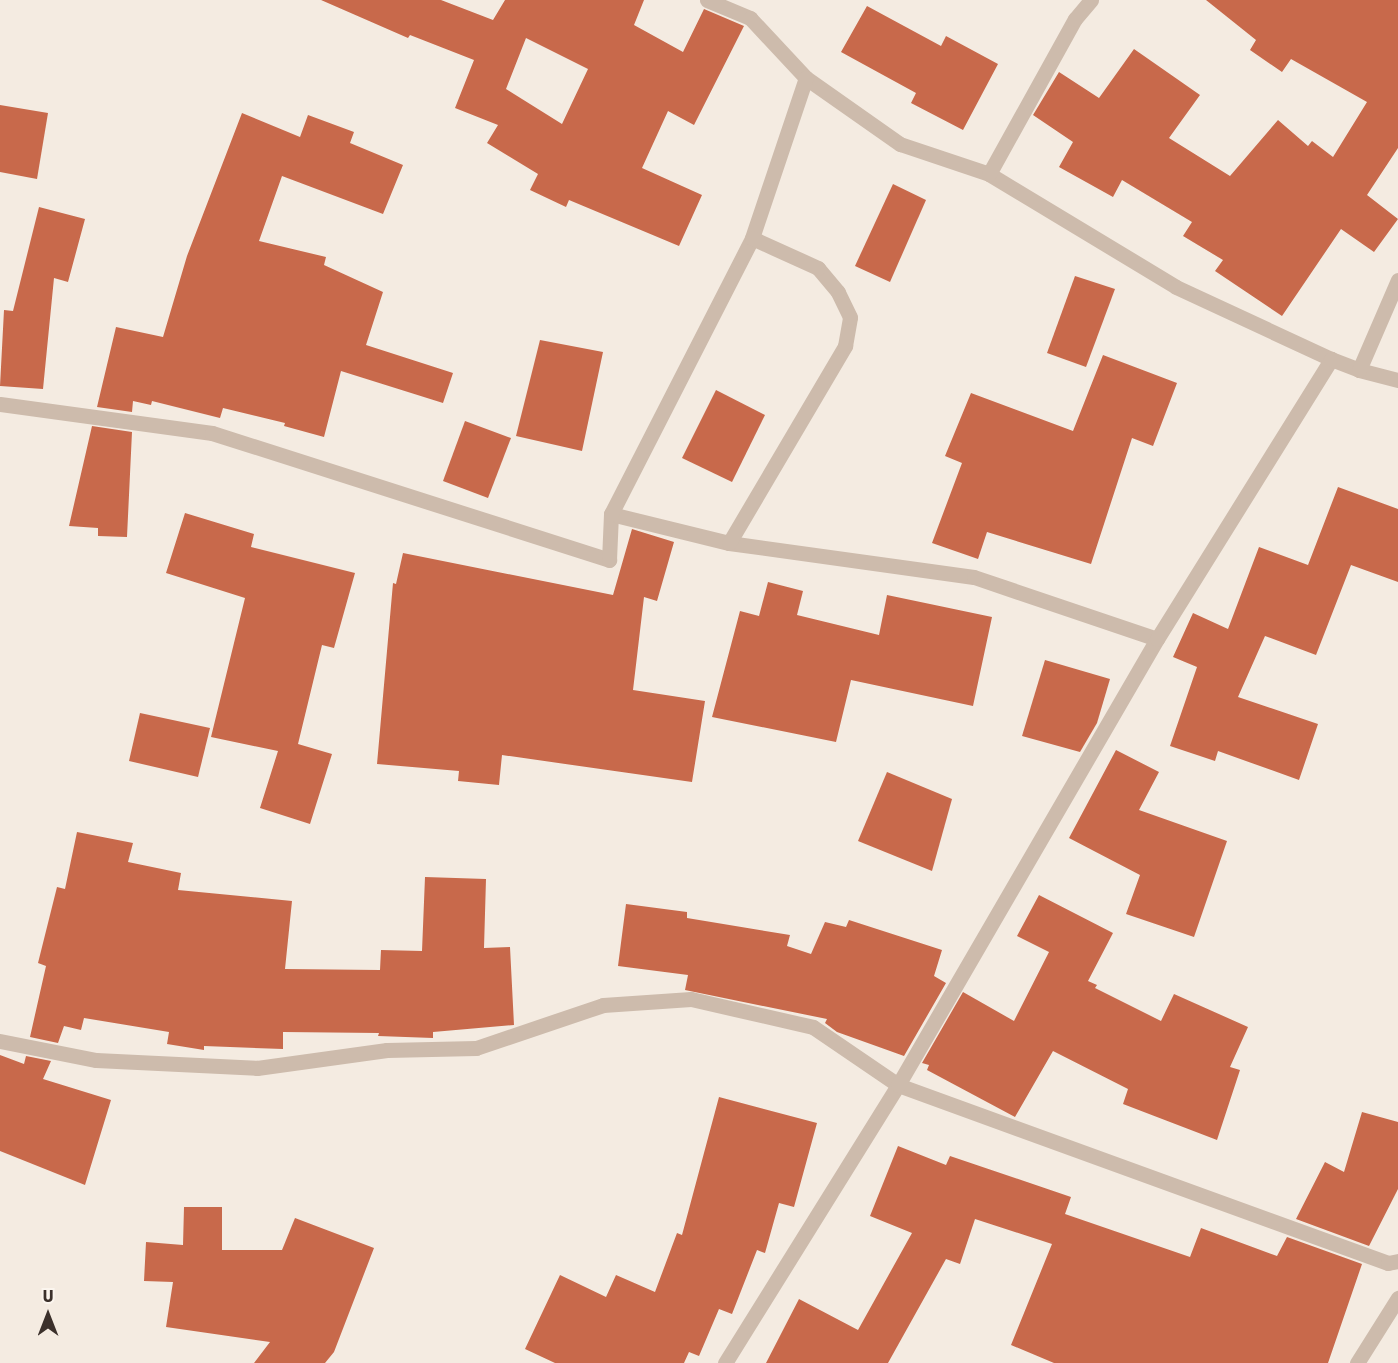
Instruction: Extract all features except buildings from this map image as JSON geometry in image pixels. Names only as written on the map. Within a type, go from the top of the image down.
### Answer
[{"type":"street","points":[[707,0],[750,18],[806,78],[900,144],[989,174],[1176,287],[1331,359],[1359,370],[1398,380]]},
{"type":"street","points":[[989,174],[1075,19],[1091,0]]},
{"type":"street","points":[[0,404],[212,433],[609,560],[611,514],[752,238],[806,78]]},
{"type":"street","points":[[729,543],[845,346],[850,317],[838,292],[818,268],[752,238]]},
{"type":"street","points":[[1359,370],[1398,280]]},
{"type":"street","points":[[725,1363],[898,1085],[1157,639],[1331,359]]},
{"type":"street","points":[[611,514],[729,543],[974,577],[1157,639]]},
{"type":"street","points":[[0,1041],[96,1060],[257,1068],[387,1050],[476,1048],[603,1005],[691,999],[813,1027],[898,1085],[1388,1263],[1398,1261]]},
{"type":"street","points":[[1357,1363],[1398,1298]]}]
